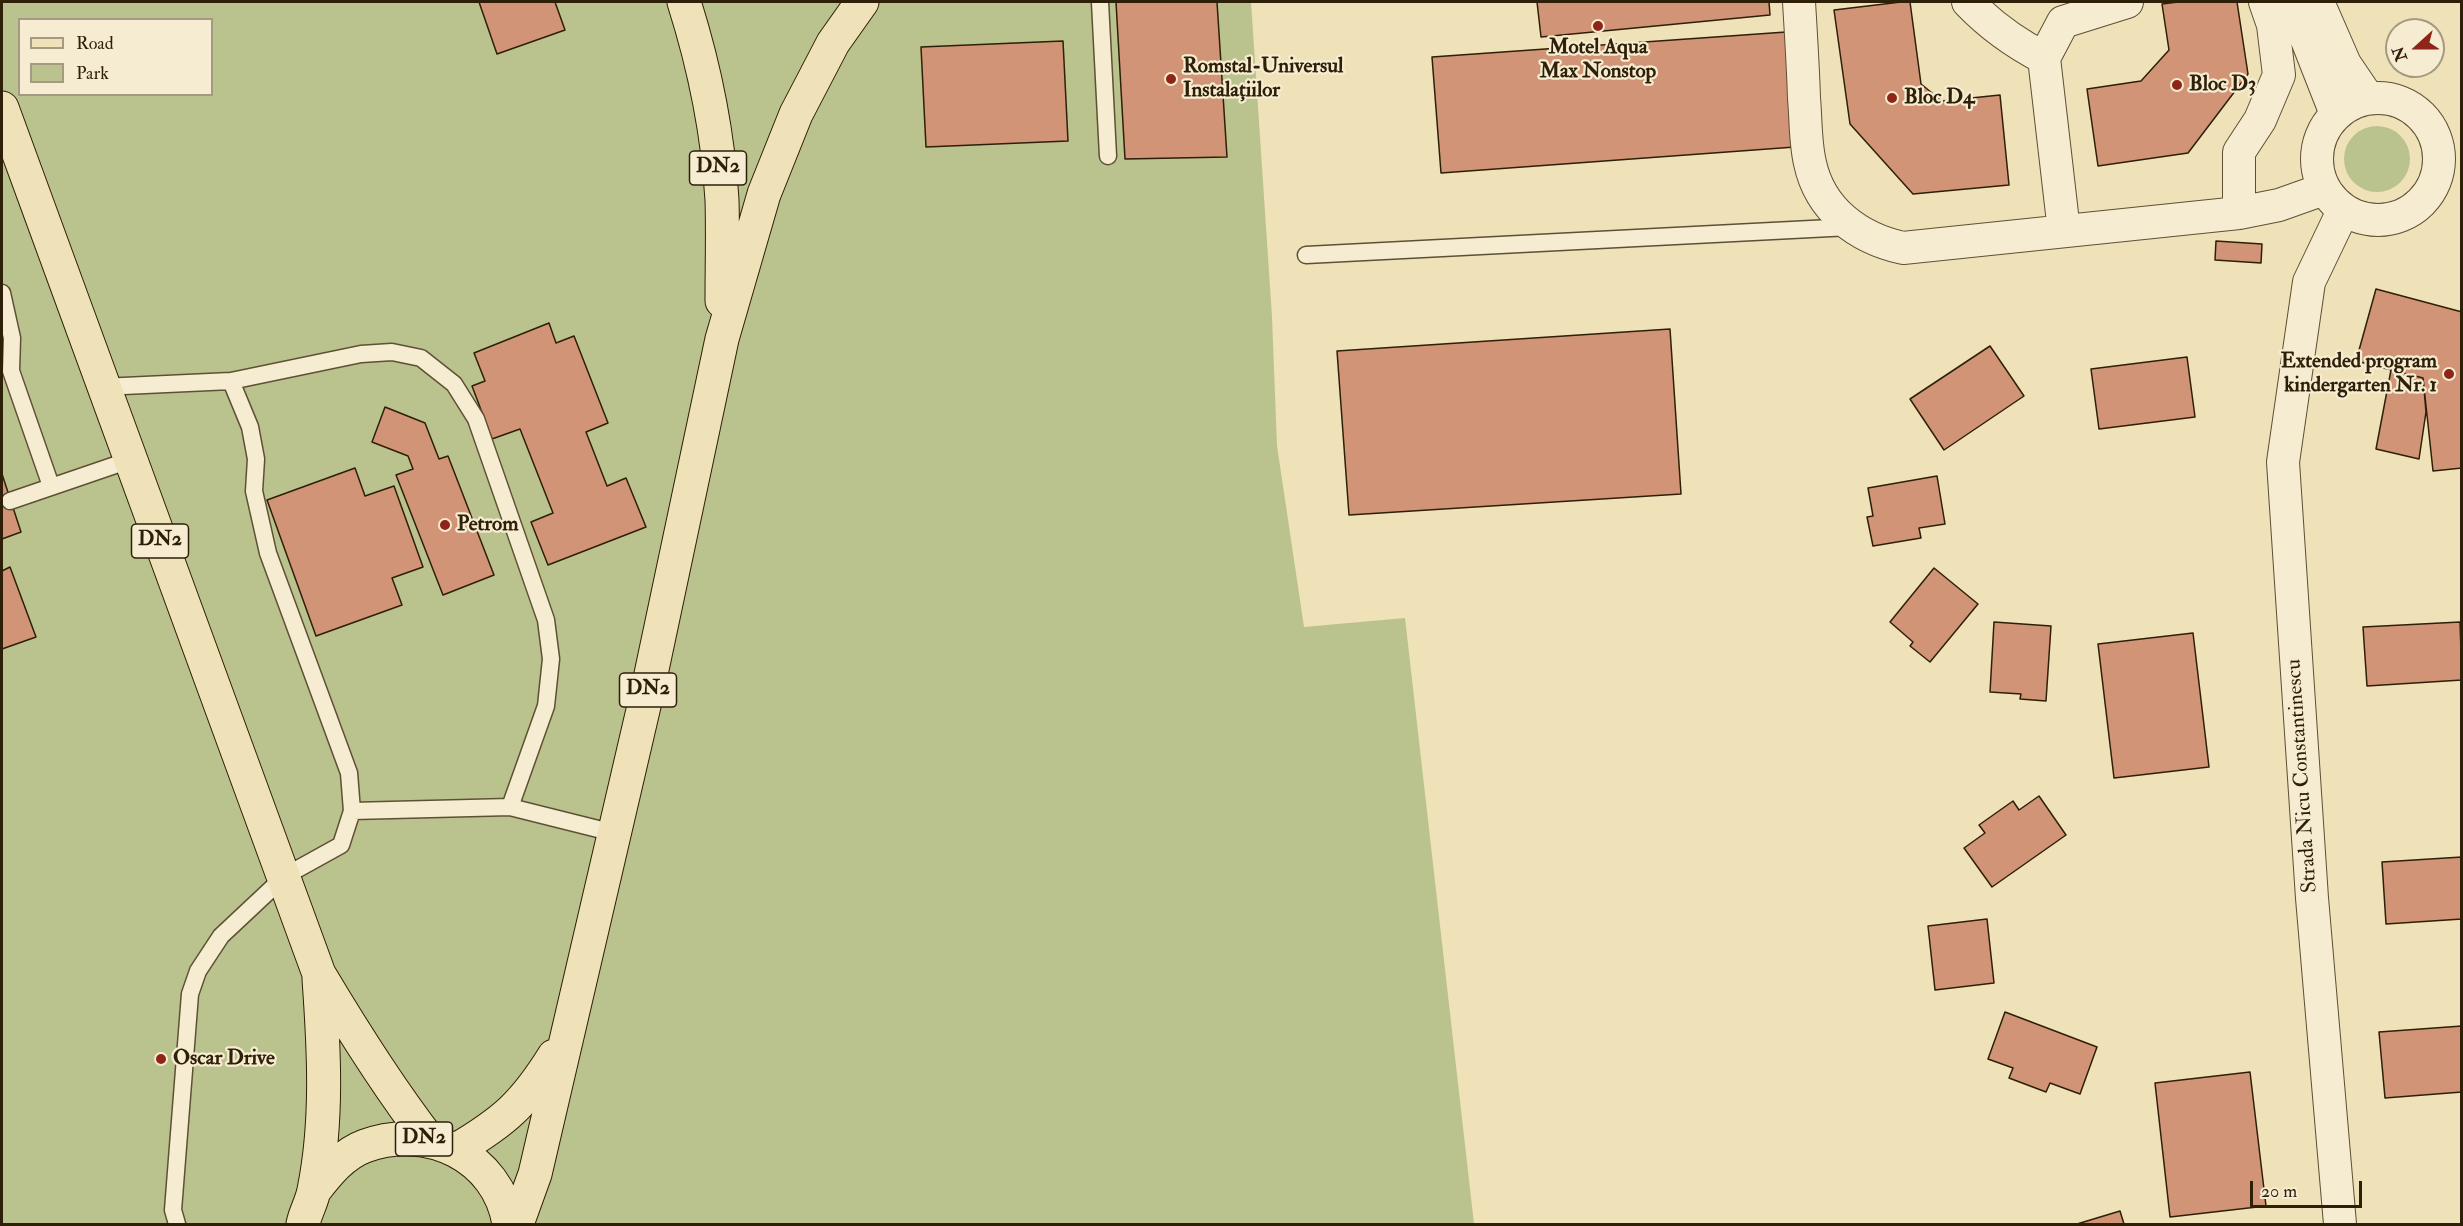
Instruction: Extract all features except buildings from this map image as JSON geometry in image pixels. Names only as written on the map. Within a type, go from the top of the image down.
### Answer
[{"type":"main road","name":"DN2","points":[[517,1224],[535,1174],[647,693],[722,339],[722,199],[698,45],[684,2]]},
{"type":"main road","points":[[722,339],[764,194],[796,114],[833,43],[862,2]]},
{"type":"main road","name":"DN2","points":[[2,108],[102,387],[285,876],[319,974],[399,1101],[442,1145],[478,1166],[496,1188],[507,1213],[509,1224]]},
{"type":"main road","name":"DN2","points":[[303,1224],[314,1191],[321,1133],[325,1066],[319,974]]},
{"type":"main road","name":"DN2","points":[[314,1191],[335,1165],[363,1146],[395,1138],[442,1145],[491,1129],[518,1107],[540,1079],[565,1040]]},
{"type":"street","points":[[1799,2],[1810,163],[1816,182],[1825,198],[1851,227],[1876,240],[1903,248],[2239,213],[2279,205],[2342,206],[2399,218],[2418,207],[2432,192],[2462,173]]},
{"type":"street","points":[[1968,2],[1988,22],[2015,43],[2044,58]]},
{"type":"street","points":[[2064,231],[2044,58],[2063,22],[2127,2]]},
{"type":"street","points":[[2239,213],[2239,152],[2260,120],[2279,75],[2273,25],[2265,2]]},
{"type":"street","points":[[2292,2],[2336,114]]},
{"type":"street","points":[[2318,2],[2345,64],[2368,98]]},
{"type":"street","points":[[2342,206],[2318,174],[2316,159],[2318,143],[2336,114],[2351,103],[2368,98],[2399,101],[2424,117],[2462,128]]},
{"type":"street","points":[[2424,117],[2435,133],[2440,153],[2439,173],[2432,192]]},
{"type":"street","name":"Strada Nicu Constantinescu","points":[[2340,1224],[2312,898],[2283,462],[2309,282],[2342,206]]},
{"type":"lane","points":[[1100,2],[1108,156]]},
{"type":"lane","points":[[1306,255],[1851,227]]},
{"type":"lane","points":[[2,293],[12,338],[11,371],[51,486]]},
{"type":"lane","points":[[102,387],[231,381],[361,354],[392,352],[421,358],[454,384],[476,418],[546,620],[551,659],[546,706],[510,807]]},
{"type":"lane","points":[[177,1224],[173,1210],[190,994],[198,971],[221,936],[285,876],[340,845],[352,811],[349,773],[263,536],[254,491],[256,459],[250,428],[231,381]]},
{"type":"lane","points":[[10,501],[130,460]]},
{"type":"lane","points":[[352,811],[510,807],[614,833]]},
{"type":"green space","points":[[2,2],[1251,2],[1272,317],[1277,446],[1304,627],[1405,618],[1474,1224],[2,1224]]},
{"type":"green space","points":[[2377,126],[2389,129],[2400,136],[2407,147],[2410,159],[2407,171],[2400,182],[2389,189],[2377,192],[2365,189],[2354,182],[2347,171],[2344,159],[2347,147],[2354,136],[2365,129]]},
{"type":"place","name":"Motel Aqua Max Nonstop","points":[[1598,26]]},
{"type":"place","name":"Romstal-Universul Instalațiilor","points":[[1171,79]]},
{"type":"place","name":"Bloc D3","points":[[2177,85]]},
{"type":"place","name":"Bloc D4","points":[[1892,98]]},
{"type":"place","name":"Extended program kindergarten Nr. 1","points":[[2449,374]]},
{"type":"place","name":"Petrom","points":[[445,525]]},
{"type":"place","name":"Oscar Drive","points":[[161,1059]]}]
